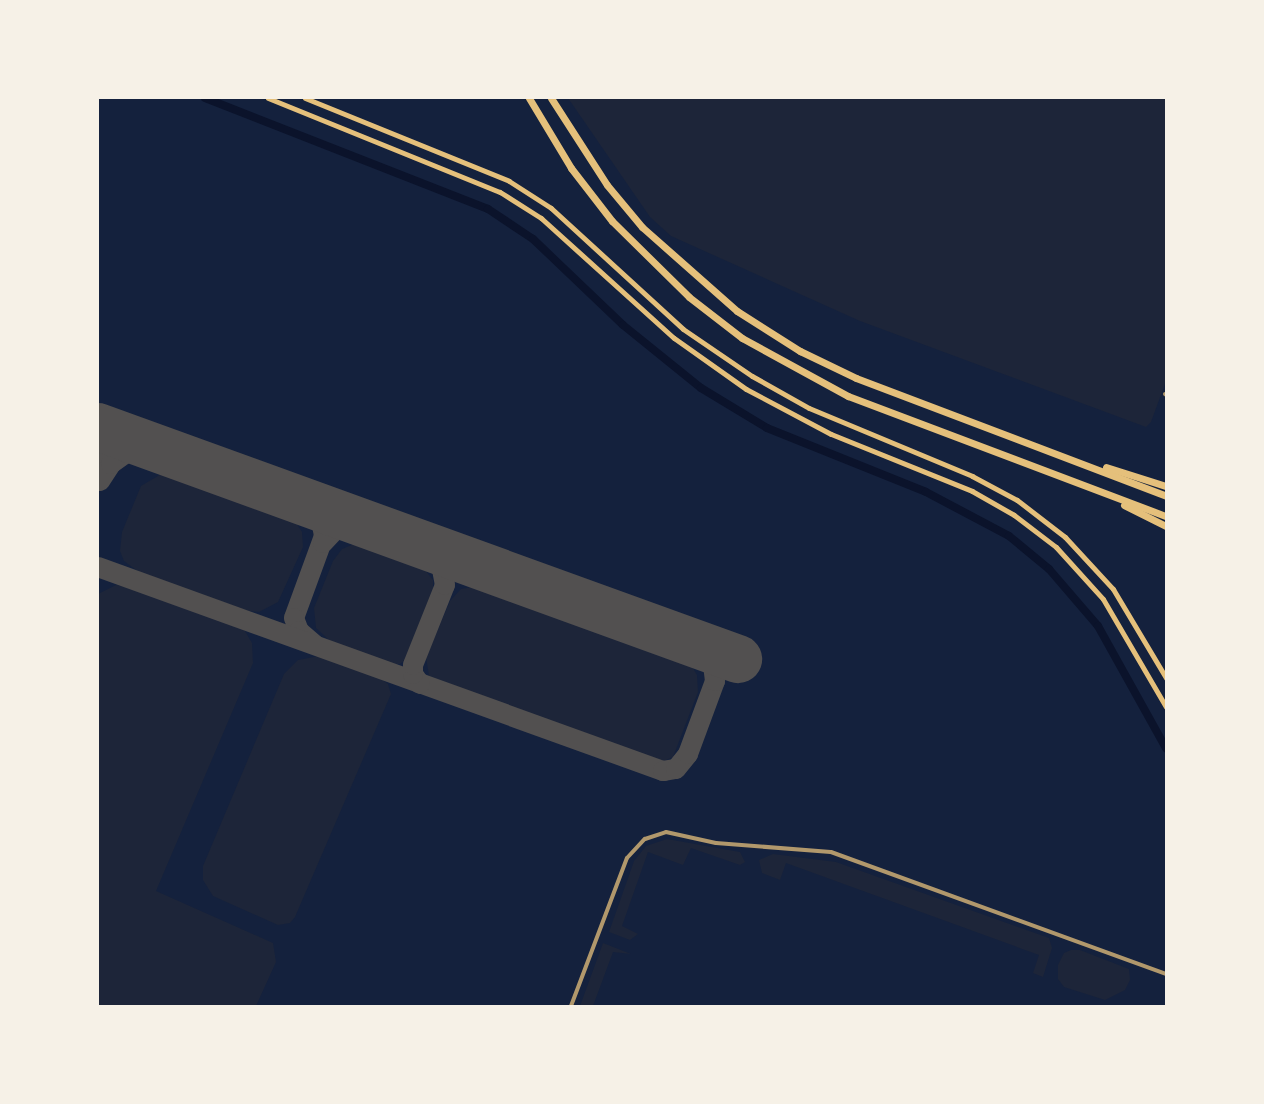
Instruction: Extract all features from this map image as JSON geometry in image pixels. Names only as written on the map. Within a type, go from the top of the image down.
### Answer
[{"type":"highway","points":[[529,98],[571,168],[612,221],[689,297],[742,338],[848,396],[1103,494],[1167,516]]},
{"type":"highway","points":[[550,98],[607,185],[642,226],[737,311],[800,351],[856,378],[1084,462],[1167,496]]},
{"type":"highway","points":[[1084,462],[1167,486]]},
{"type":"highway","points":[[1103,494],[1167,526]]},
{"type":"main road","points":[[268,98],[471,177],[520,204],[572,243],[674,338],[746,389],[803,421],[972,491],[1014,515],[1056,547],[1103,599],[1167,707]]},
{"type":"main road","points":[[305,98],[508,181],[551,208],[683,328],[752,376],[808,408],[972,476],[1017,500],[1065,537],[1113,589],[1167,678]]},
{"type":"main road","points":[[311,114],[316,102]]},
{"type":"street","points":[[571,1006],[627,858],[645,838],[655,834],[677,832],[716,843],[831,852],[1167,974]]},
{"type":"shaded area","points":[[568,98],[1166,98],[1166,381],[1151,422],[1146,427],[860,321],[671,236],[650,217]]},
{"type":"shaded area","points":[[163,473],[181,474],[287,513],[295,521],[302,532],[303,547],[278,602],[259,612],[248,611],[140,573],[124,561],[120,551],[122,532],[141,486]]},
{"type":"shaded area","points":[[359,542],[418,561],[433,580],[433,599],[408,657],[400,664],[389,664],[331,642],[316,628],[314,608],[333,561],[342,549]]},
{"type":"shaded area","points":[[116,585],[128,586],[234,624],[245,631],[252,643],[253,663],[156,891],[273,943],[276,962],[256,1006],[98,1006],[98,594]]},
{"type":"shaded area","points":[[482,585],[680,656],[690,663],[697,675],[698,692],[673,757],[664,761],[652,759],[429,676],[426,657],[450,601],[461,589]]},
{"type":"shaded area","points":[[319,656],[379,677],[388,684],[391,694],[295,917],[290,923],[278,925],[213,896],[203,880],[203,866],[284,674],[298,660]]},
{"type":"shaded area","points":[[667,839],[740,852],[745,862],[740,865],[691,848],[683,865],[648,852],[622,926],[638,934],[630,940],[609,932],[634,861],[646,846]]},
{"type":"shaded area","points":[[773,854],[836,862],[1049,938],[1052,948],[1043,977],[1033,973],[1039,955],[786,863],[780,880],[762,873],[759,860]]},
{"type":"shaded area","points":[[603,943],[631,954],[613,952],[593,1006],[580,1006]]},
{"type":"shaded area","points":[[1080,950],[1129,969],[1130,980],[1125,990],[1105,1000],[1064,987],[1058,979],[1058,965],[1064,953]]},
{"type":"waterway","points":[[205,98],[488,209],[533,239],[623,325],[701,388],[767,428],[926,492],[1009,536],[1049,569],[1098,626],[1166,748]]},
{"type":"taxiway","points":[[98,442],[103,462],[101,478]]},
{"type":"taxiway","points":[[100,481],[111,464],[126,453],[145,449],[163,451]]},
{"type":"taxiway","points":[[306,503],[320,515],[324,536],[294,618],[299,631],[314,644]]},
{"type":"taxiway","points":[[323,543],[339,526],[366,525]]},
{"type":"taxiway","points":[[420,684],[413,674],[413,665],[445,585],[441,564],[428,547]]},
{"type":"taxiway","points":[[98,567],[663,771],[676,769],[688,754],[715,681],[711,650]]},
{"type":"runway","points":[[98,427],[738,659]]}]
